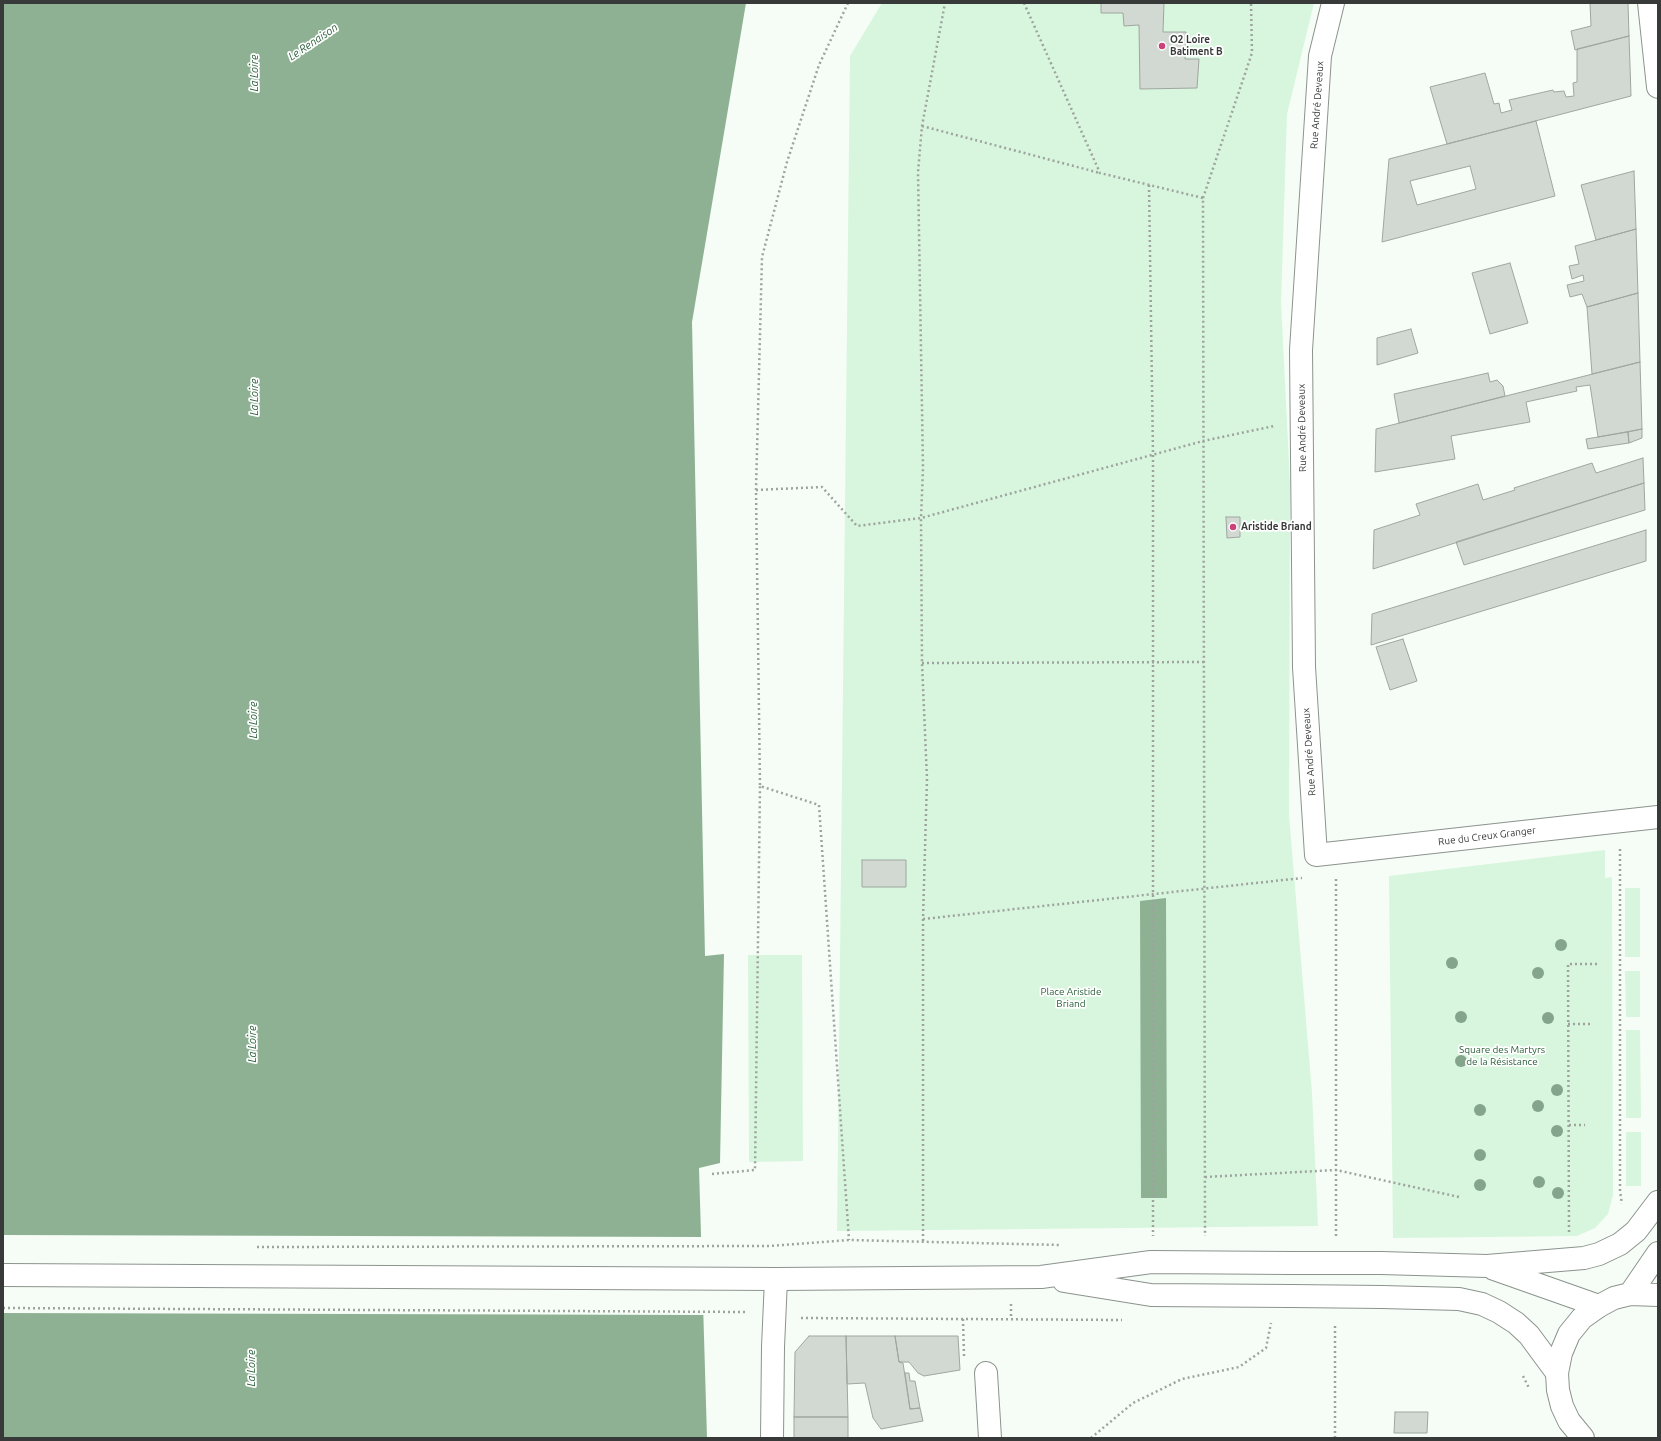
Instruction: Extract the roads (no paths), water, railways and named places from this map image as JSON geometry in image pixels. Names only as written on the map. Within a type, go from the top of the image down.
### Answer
[{"type":"main road","name":"Rue André Deveaux","points":[[1316,855],[1304,667],[1301,350],[1320,56],[1333,3]]},
{"type":"main road","points":[[1649,3],[1658,87]]},
{"type":"main road","name":"Rue du Creux Granger","points":[[1316,855],[1658,817]]},
{"type":"main road","points":[[3,1275],[1041,1278],[1151,1262],[1381,1263],[1487,1266],[1584,1258],[1599,1254],[1620,1244],[1636,1231],[1658,1202]]},
{"type":"main road","points":[[1630,1294],[1658,1253]]},
{"type":"main road","points":[[1487,1266],[1599,1306]]},
{"type":"main road","points":[[772,1438],[773,1347],[765,1314],[776,1278]]},
{"type":"main road","points":[[1041,1278],[1151,1295],[1459,1299],[1482,1304],[1499,1312],[1516,1323],[1529,1335],[1558,1373]]},
{"type":"main road","points":[[1581,1437],[1569,1421],[1562,1406],[1558,1390],[1558,1373],[1561,1353],[1570,1334],[1582,1318],[1614,1298],[1630,1294],[1658,1295]]},
{"type":"main road","points":[[986,1373],[990,1438]]},
{"type":"water","points":[[3,3],[746,3],[692,322],[705,956],[724,954],[720,1163],[699,1168],[707,1438],[3,1438]]},
{"type":"water","points":[[1166,898],[1167,1198],[1141,1198],[1140,901]]},
{"type":"place","name":"O2 Loire Batiment B","points":[[1162,46]]},
{"type":"place","name":"Aristide Briand","points":[[1233,527]]},
{"type":"water label","name":"Le Renaison","points":[[313,42]]},
{"type":"water label","name":"La Loire","points":[[254,73]]},
{"type":"water label","name":"La Loire","points":[[254,397]]},
{"type":"water label","name":"La Loire","points":[[253,720]]},
{"type":"water label","name":"La Loire","points":[[252,1044]]},
{"type":"water label","name":"La Loire","points":[[251,1368]]},
{"type":"park label","name":"Place Aristide Briand","points":[[1071,998]]},
{"type":"park label","name":"Square des Martyrs de la Résistance","points":[[1502,1056]]}]
